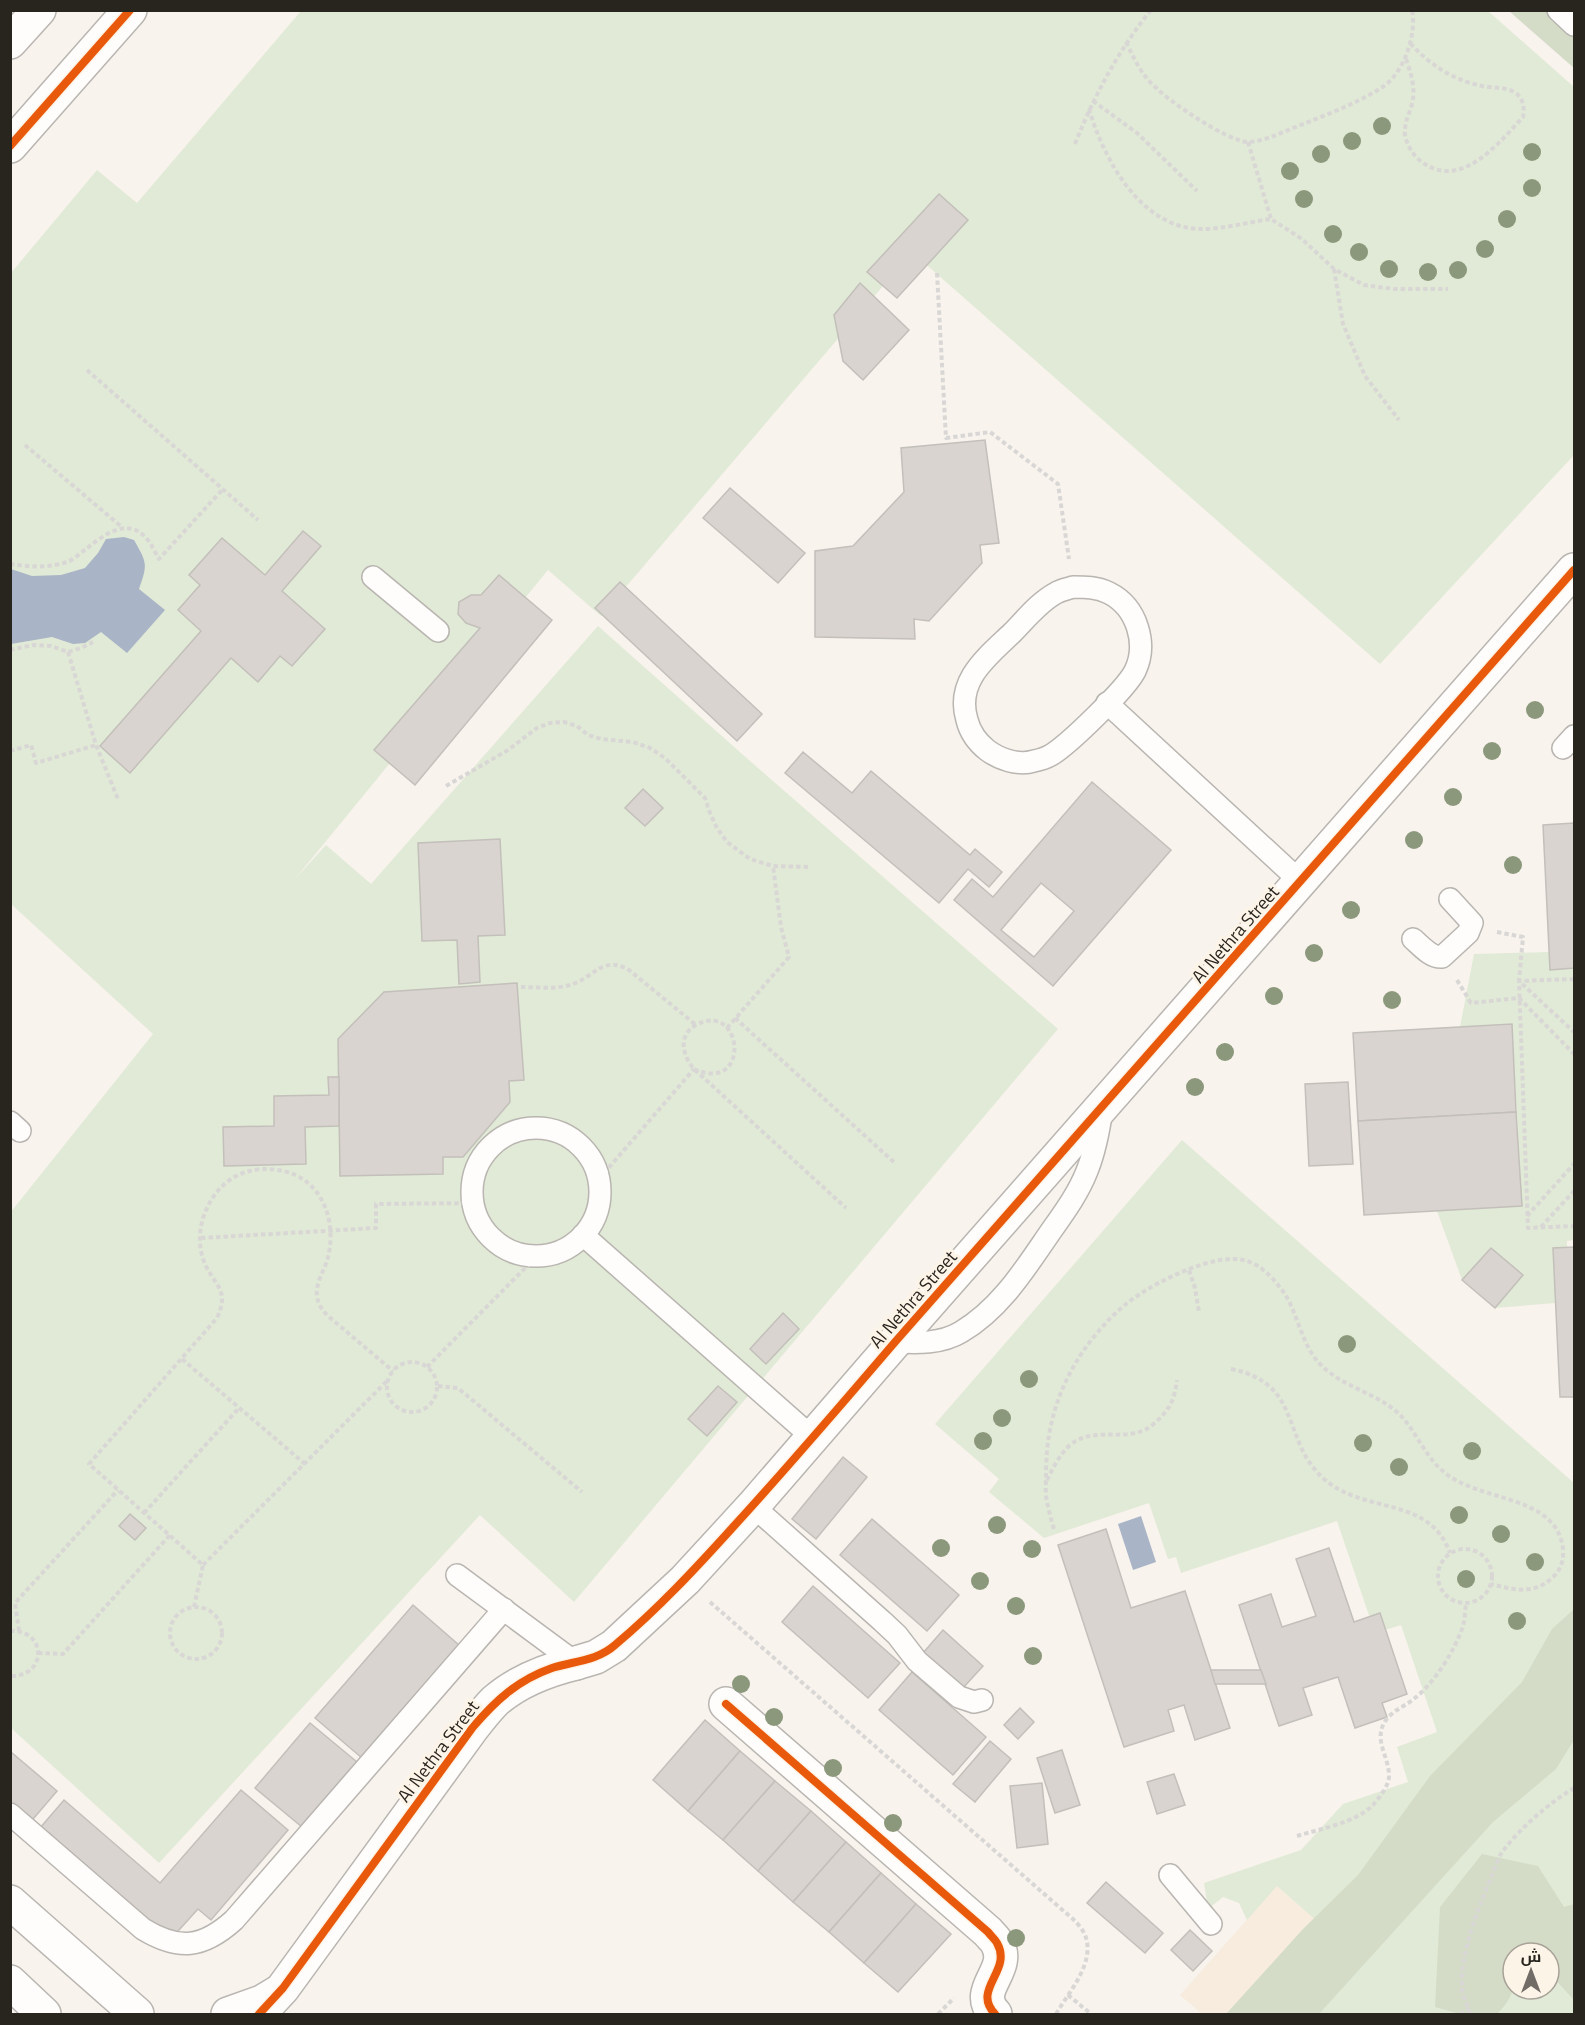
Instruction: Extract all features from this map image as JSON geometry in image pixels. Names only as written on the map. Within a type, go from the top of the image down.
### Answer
[{"type":"street","points":[[10,42],[39,10]]},
{"type":"street","points":[[10,146],[130,10]]},
{"type":"street","name":"Al Nethra Street","points":[[259,2014],[283,1988],[473,1727],[495,1701],[522,1682],[552,1668],[596,1657],[614,1646],[685,1580],[813,1438],[1575,570]]},
{"type":"street","points":[[726,1704],[988,1932],[998,1944],[1001,1960],[986,1994],[987,2003],[995,2014]]},
{"type":"street","points":[[10,1902],[128,2006],[162,2014]]},
{"type":"street","points":[[10,1982],[44,2014]]},
{"type":"street","points":[[228,2014],[262,2002],[283,1988]]},
{"type":"lane","points":[[1558,10],[1575,25]]},
{"type":"lane","points":[[373,577],[438,632]]},
{"type":"lane","points":[[1073,587],[1092,587],[1109,593],[1124,604],[1134,619],[1140,636],[1140,654],[1134,672],[1064,746],[1049,756],[1031,762],[1013,762],[995,756],[981,745],[970,731],[964,713],[964,694],[970,678],[981,663],[1041,604],[1056,593],[1073,587]]},
{"type":"lane","points":[[1107,703],[1300,882]]},
{"type":"lane","points":[[1413,939],[1431,954],[1442,957],[1468,933],[1472,922],[1450,899]]},
{"type":"lane","points":[[895,1342],[929,1343],[961,1332],[1015,1284],[1071,1202],[1087,1171],[1097,1140],[1103,1106]]},
{"type":"lane","points":[[533,1128],[551,1130],[567,1136],[582,1147],[599,1179],[598,1209],[592,1223],[584,1235],[570,1246],[554,1254],[536,1257],[518,1254],[502,1246],[488,1235],[478,1220],[472,1203],[471,1185],[476,1167],[485,1152],[498,1140],[515,1131],[533,1128]]},
{"type":"lane","points":[[584,1235],[813,1438]]},
{"type":"lane","points":[[753,1506],[882,1621],[897,1635],[917,1661],[959,1697],[974,1702],[982,1700]]},
{"type":"lane","points":[[457,1575],[576,1663]]},
{"type":"lane","points":[[10,1814],[143,1929],[160,1940],[180,1944],[200,1942],[219,1934],[234,1920],[504,1609]]},
{"type":"lane","points":[[1170,1875],[1211,1924]]},
{"type":"path","points":[[1075,144],[1106,74],[1126,42],[1151,10]]},
{"type":"path","points":[[1126,42],[1136,63],[1149,81],[1163,94],[1224,134],[1235,140],[1248,142],[1262,140],[1358,100],[1386,84],[1405,59],[1410,43],[1412,10]]},
{"type":"path","points":[[1405,59],[1413,82],[1413,93],[1405,126],[1405,137],[1417,158],[1427,166],[1452,171],[1464,168],[1490,153],[1523,117],[1523,102],[1514,92],[1474,84],[1456,77],[1422,56],[1410,43]]},
{"type":"path","points":[[1093,101],[1137,133],[1197,191]]},
{"type":"path","points":[[1089,108],[1096,134],[1122,180],[1158,216],[1176,225],[1195,229],[1214,229],[1271,219]]},
{"type":"path","points":[[1248,142],[1271,219],[1302,239],[1334,269],[1364,285],[1394,289],[1448,289]]},
{"type":"path","points":[[1334,269],[1343,324],[1365,376],[1399,420]]},
{"type":"path","points":[[937,273],[946,438],[990,432],[1058,484],[1073,587]]},
{"type":"path","points":[[87,370],[258,520]]},
{"type":"path","points":[[24,445],[123,528]]},
{"type":"path","points":[[10,564],[48,566],[68,562],[111,530],[123,528],[143,535],[150,542],[159,559],[223,489]]},
{"type":"path","points":[[10,650],[33,645],[51,646],[68,652],[93,642]]},
{"type":"path","points":[[68,652],[96,745],[118,799]]},
{"type":"path","points":[[446,786],[508,750],[537,728],[550,723],[564,722],[577,726],[588,735],[601,740],[633,742],[650,748],[665,758],[705,798],[717,828],[727,842],[750,859],[773,866],[810,867]]},
{"type":"path","points":[[10,751],[31,745],[36,763],[96,745]]},
{"type":"path","points":[[727,1028],[789,957],[781,927],[773,866]]},
{"type":"path","points":[[1471,928],[1523,937],[1519,998],[1528,1228],[1575,1226]]},
{"type":"path","points":[[1442,957],[1471,1003],[1519,998]]},
{"type":"path","points":[[521,987],[574,984],[605,965],[617,964],[629,969],[696,1025]]},
{"type":"path","points":[[1519,981],[1575,979]]},
{"type":"path","points":[[1519,981],[1575,1032]]},
{"type":"path","points":[[1519,998],[1575,1054]]},
{"type":"path","points":[[735,1018],[895,1163]]},
{"type":"path","points":[[694,1069],[703,1073],[713,1073],[730,1064],[735,1055],[736,1045],[733,1036],[720,1023],[712,1021],[696,1025],[688,1032],[683,1052],[687,1061],[694,1069],[846,1208]]},
{"type":"path","points":[[599,1179],[694,1069]]},
{"type":"path","points":[[1527,1216],[1575,1164]]},
{"type":"path","points":[[203,1565],[89,1464],[218,1318],[222,1308],[221,1289],[205,1264],[201,1253],[201,1238],[202,1219],[209,1202],[220,1187],[235,1176],[252,1170],[271,1168],[289,1172],[306,1181],[318,1194],[327,1211],[331,1229],[331,1244],[317,1288],[321,1308],[327,1316],[393,1371]]},
{"type":"path","points":[[1540,1227],[1575,1191]]},
{"type":"path","points":[[201,1238],[376,1228],[376,1204],[472,1203]]},
{"type":"path","points":[[428,1367],[536,1257]]},
{"type":"path","points":[[1054,1529],[1046,1500],[1046,1449],[1054,1408],[1071,1371],[1090,1342],[1110,1318],[1136,1297],[1166,1279],[1214,1261],[1232,1258],[1247,1261],[1260,1268],[1284,1293],[1319,1363],[1335,1377],[1392,1408],[1408,1423],[1431,1460],[1446,1474],[1466,1485],[1536,1510],[1546,1517],[1560,1534],[1563,1556],[1560,1568],[1555,1576],[1546,1583],[1529,1590],[1491,1584]]},
{"type":"path","points":[[1190,1270],[1198,1312]]},
{"type":"path","points":[[182,1359],[304,1464]]},
{"type":"path","points":[[194,1607],[203,1565],[388,1380],[393,1371],[409,1362],[419,1363],[428,1367],[438,1386],[430,1405],[420,1411],[409,1412],[399,1408],[391,1401],[387,1391],[388,1380]]},
{"type":"path","points":[[1231,1369],[1248,1372],[1269,1386],[1283,1401],[1304,1455],[1325,1480],[1345,1492],[1410,1512],[1427,1521],[1442,1536],[1450,1554]]},
{"type":"path","points":[[1046,1482],[1052,1469],[1071,1445],[1086,1437],[1101,1434],[1142,1431],[1156,1423],[1169,1409],[1175,1396],[1177,1380]]},
{"type":"path","points":[[438,1386],[458,1388],[582,1492]]},
{"type":"path","points":[[144,1513],[239,1408]]},
{"type":"path","points":[[19,1631],[15,1603],[117,1490]]},
{"type":"path","points":[[38,1653],[63,1654],[170,1535]]},
{"type":"path","points":[[1462,1549],[1479,1552],[1490,1566],[1491,1584],[1480,1599],[1466,1603],[1453,1601],[1445,1596],[1437,1580],[1441,1563],[1450,1554],[1462,1549]]},
{"type":"path","points":[[685,1580],[1074,1920],[1085,1934],[1088,1952],[1083,1970],[1056,2014]]},
{"type":"path","points":[[1297,1836],[1357,1817],[1371,1808],[1381,1795],[1389,1779],[1387,1764],[1381,1748],[1381,1733],[1386,1721],[1418,1696],[1444,1664],[1464,1624],[1466,1603]]},
{"type":"path","points":[[194,1607],[205,1609],[215,1616],[221,1626],[222,1637],[218,1648],[209,1656],[198,1659],[186,1657],[177,1651],[171,1641],[170,1630],[174,1619],[183,1611],[194,1607]]},
{"type":"path","points":[[10,1631],[19,1631],[29,1635],[36,1643],[38,1653],[37,1663],[30,1671],[21,1676],[10,1676]]},
{"type":"path","points":[[1470,2014],[1462,1991],[1462,1967],[1484,1894],[1502,1853],[1532,1820],[1575,1788]]},
{"type":"path","points":[[1068,1995],[1090,2014]]},
{"type":"path","points":[[1460,2014],[1469,2009]]},
{"type":"shaded area","points":[[1277,1886],[1328,1931],[1254,2014],[1202,2014],[1180,1995]]},
{"type":"green space","points":[[301,11],[1488,11],[1574,87],[1574,455],[1380,664],[912,252],[601,616],[548,570],[295,879],[326,845],[371,884],[598,626],[1058,1029],[574,1602],[480,1515],[159,1863],[11,1728],[10,1213],[153,1034],[11,904],[11,273],[97,170],[137,203]]},
{"type":"green space","points":[[1509,11],[1574,11],[1574,68]]},
{"type":"green space","points":[[1549,952],[1550,969],[1574,968],[1574,1240],[1567,1241],[1568,1302],[1495,1308],[1523,1275],[1491,1248],[1462,1280],[1437,1211],[1522,1206],[1512,1024],[1460,1027],[1474,954]]},
{"type":"green space","points":[[1182,1140],[1574,1483],[1574,2014],[1254,2014],[1328,1931],[1277,1886],[1247,1920],[1239,1903],[1223,1897],[1208,1909],[1204,1883],[1301,1850],[1343,1804],[1408,1782],[1397,1747],[1437,1732],[1401,1625],[1375,1633],[1337,1521],[1181,1573],[1176,1557],[1168,1559],[1149,1503],[1044,1538],[989,1492],[999,1479],[935,1424]]},
{"type":"green space","points":[[1574,1609],[1574,1740],[1556,1769],[1493,1822],[1319,2014],[1226,2014],[1303,1929],[1358,1875],[1430,1776],[1522,1682],[1552,1629]]},
{"type":"green space","points":[[1482,1854],[1538,1866],[1564,1907],[1574,1904],[1574,2000],[1561,1986],[1561,1941],[1501,1941],[1501,2001],[1508,2001],[1497,2014],[1460,2014],[1435,2007],[1440,1907]]},
{"type":"water","points":[[124,537],[134,540],[144,559],[145,569],[139,589],[165,610],[127,653],[101,632],[85,643],[73,644],[52,637],[11,644],[11,569],[32,576],[61,575],[85,568],[106,539]]},
{"type":"water","points":[[1141,1516],[1156,1562],[1133,1570],[1118,1524]]},
{"type":"building","points":[[939,194],[968,220],[897,298],[867,272]]},
{"type":"building","points":[[860,283],[909,330],[863,380],[843,361],[834,315]]},
{"type":"building","points":[[985,440],[999,543],[980,545],[982,563],[929,621],[914,619],[915,639],[815,637],[815,551],[853,546],[904,492],[901,448]]},
{"type":"building","points":[[730,488],[805,553],[778,583],[703,518]]},
{"type":"building","points":[[303,531],[321,546],[282,591],[325,629],[292,666],[280,656],[258,682],[231,658],[130,773],[100,746],[201,631],[178,610],[200,585],[189,575],[222,538],[265,575]]},
{"type":"building","points":[[499,575],[552,620],[415,785],[374,750],[480,628],[466,623],[458,614],[459,602],[471,595],[481,595]]},
{"type":"building","points":[[620,582],[762,714],[737,741],[595,608]]},
{"type":"building","points":[[803,752],[852,793],[871,771],[970,855],[975,849],[1002,872],[989,887],[968,869],[939,903],[785,773]]},
{"type":"building","points":[[1092,782],[1171,850],[1053,986],[954,900],[972,879],[993,897]],"holes":[[[1041,883],[1074,911],[1034,957],[1001,930]]]},
{"type":"building","points":[[643,789],[663,808],[645,826],[625,808]]},
{"type":"building","points":[[1574,823],[1574,968],[1550,970],[1543,825]]},
{"type":"building","points":[[500,839],[505,935],[478,936],[480,982],[459,984],[457,940],[422,941],[418,843]]},
{"type":"building","points":[[517,983],[524,1080],[509,1081],[510,1102],[463,1157],[443,1157],[443,1174],[340,1176],[338,1039],[384,992]]},
{"type":"building","points":[[1512,1024],[1516,1112],[1358,1121],[1353,1033]]},
{"type":"building","points":[[328,1077],[339,1077],[339,1126],[305,1127],[306,1164],[224,1166],[223,1127],[274,1126],[274,1096],[329,1095]]},
{"type":"building","points":[[1348,1082],[1353,1164],[1309,1166],[1305,1084]]},
{"type":"building","points":[[1516,1112],[1522,1206],[1364,1215],[1358,1121]]},
{"type":"building","points":[[1574,1247],[1574,1397],[1560,1397],[1553,1248]]},
{"type":"building","points":[[1491,1248],[1523,1275],[1495,1308],[1462,1280]]},
{"type":"building","points":[[783,1313],[799,1329],[766,1364],[750,1349]]},
{"type":"building","points":[[718,1386],[737,1402],[707,1436],[688,1419]]},
{"type":"building","points":[[843,1457],[867,1477],[816,1539],[792,1519]]},
{"type":"building","points":[[130,1514],[146,1528],[135,1540],[119,1526]]},
{"type":"building","points":[[872,1519],[959,1595],[927,1631],[840,1555]]},
{"type":"building","points":[[1106,1529],[1131,1608],[1185,1591],[1230,1728],[1195,1740],[1184,1705],[1168,1710],[1174,1731],[1124,1747],[1058,1545]]},
{"type":"building","points":[[1329,1548],[1354,1622],[1380,1613],[1407,1694],[1382,1703],[1387,1717],[1355,1728],[1338,1677],[1303,1688],[1312,1715],[1279,1726],[1239,1605],[1271,1594],[1282,1627],[1316,1616],[1296,1559]]},
{"type":"building","points":[[813,1586],[900,1663],[868,1698],[782,1622]]},
{"type":"building","points":[[413,1605],[459,1645],[362,1758],[315,1718]]},
{"type":"building","points":[[943,1630],[983,1666],[963,1688],[923,1653]]},
{"type":"building","points":[[1211,1670],[1261,1670],[1266,1684],[1215,1684]]},
{"type":"building","points":[[912,1672],[986,1737],[953,1775],[879,1710]]},
{"type":"building","points":[[1020,1708],[1034,1722],[1018,1739],[1004,1725]]},
{"type":"building","points":[[705,1720],[740,1751],[688,1811],[653,1780]]},
{"type":"building","points":[[310,1723],[357,1762],[302,1827],[255,1788]]},
{"type":"building","points":[[990,1741],[1011,1759],[975,1802],[953,1784]]},
{"type":"building","points":[[1062,1750],[1080,1805],[1055,1813],[1037,1758]]},
{"type":"building","points":[[740,1751],[775,1781],[723,1840],[688,1811]]},
{"type":"building","points":[[11,1752],[57,1791],[28,1825],[10,1809]]},
{"type":"building","points":[[1174,1774],[1185,1805],[1157,1814],[1147,1782]]},
{"type":"building","points":[[775,1781],[811,1811],[758,1871],[723,1840]]},
{"type":"building","points":[[1042,1783],[1048,1844],[1017,1848],[1010,1786]]},
{"type":"building","points":[[241,1790],[288,1830],[211,1920],[198,1909],[170,1940],[40,1828],[64,1800],[160,1883]]},
{"type":"building","points":[[811,1811],[846,1842],[793,1902],[758,1871]]},
{"type":"building","points":[[846,1842],[881,1873],[829,1932],[793,1902]]},
{"type":"building","points":[[881,1873],[916,1904],[864,1963],[829,1932]]},
{"type":"building","points":[[1106,1882],[1163,1933],[1145,1953],[1087,1903]]},
{"type":"building","points":[[916,1904],[951,1934],[898,1992],[864,1963]]},
{"type":"building","points":[[1190,1930],[1212,1951],[1193,1971],[1171,1950]]},
{"type":"cycle path","points":[[10,146],[130,10]]},
{"type":"cycle path","points":[[259,2014],[283,1988],[482,1717],[508,1692],[529,1678],[608,1650],[691,1573],[795,1458],[1574,570]]},
{"type":"cycle path","points":[[726,1704],[988,1932],[997,1943],[1001,1953],[1000,1962],[987,1996],[989,2005],[995,2014]]}]
